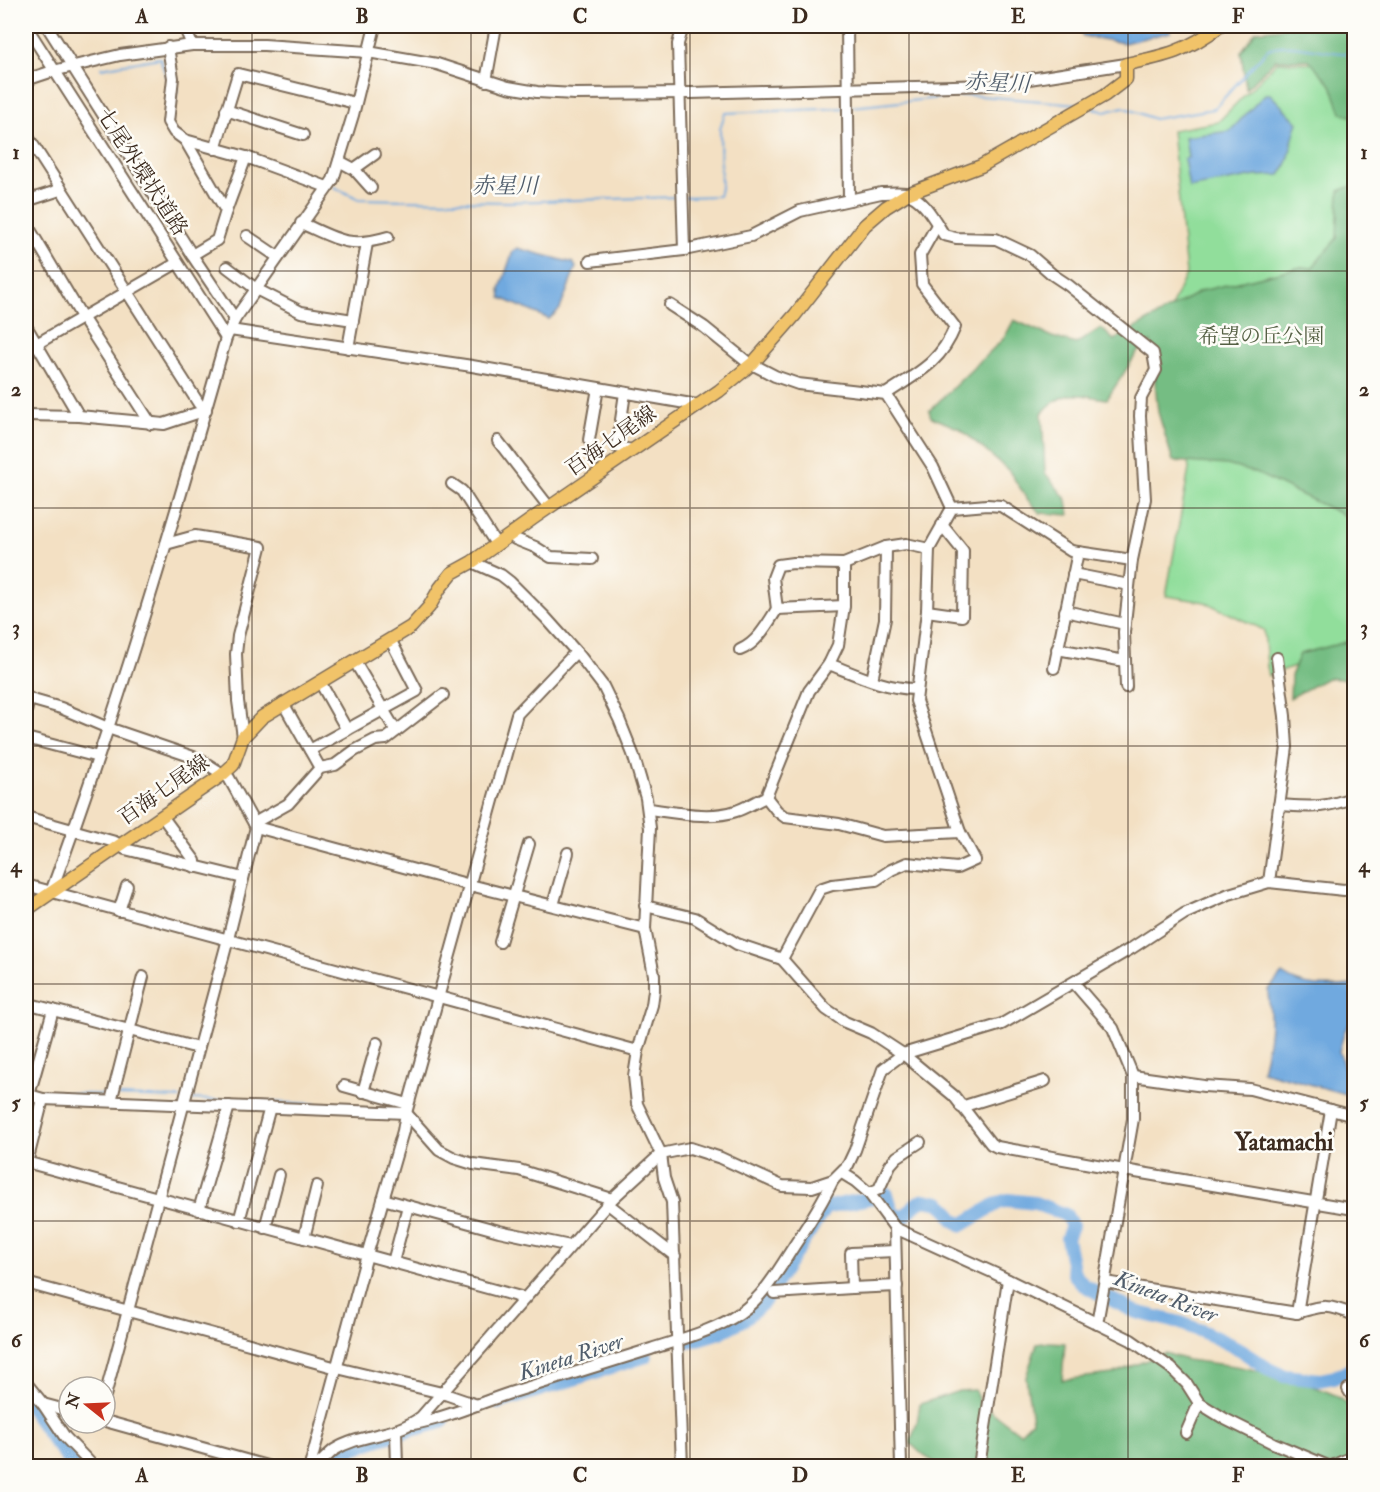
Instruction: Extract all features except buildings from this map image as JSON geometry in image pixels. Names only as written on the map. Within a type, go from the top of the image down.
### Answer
[{"type":"main road","points":[[1126,64],[1172,54],[1205,37],[1220,26]]},
{"type":"main road","name":"百海七尾線","points":[[26,910],[222,775],[233,765],[243,737],[262,717],[411,627],[429,607],[452,573],[472,562],[719,391],[753,363],[795,315],[865,225],[886,207],[907,194],[981,166],[1105,95],[1126,79],[1126,64]]},
{"type":"street","name":"七尾外環状道路","points":[[26,26],[177,263],[228,334]]},
{"type":"street","name":"七尾外環状道路","points":[[47,26],[192,255],[236,319]]},
{"type":"street","points":[[184,26],[192,45]]},
{"type":"street","points":[[51,892],[108,728],[166,544],[228,334],[301,223],[333,180],[356,103],[375,26]]},
{"type":"street","points":[[486,81],[496,26]]},
{"type":"street","points":[[683,26],[678,44],[684,250]]},
{"type":"street","points":[[847,26],[849,200]]},
{"type":"street","points":[[26,80],[71,66],[120,55],[192,45],[264,45],[368,52],[436,64],[486,81],[537,92],[575,94],[991,85],[1126,64]]},
{"type":"street","points":[[168,47],[173,78],[168,122],[174,132],[185,140],[246,157],[327,187]]},
{"type":"street","points":[[215,149],[238,74],[356,103]]},
{"type":"street","points":[[226,110],[303,135]]},
{"type":"street","points":[[185,140],[226,211]]},
{"type":"street","points":[[28,141],[199,404],[206,410]]},
{"type":"street","points":[[354,169],[375,154]]},
{"type":"street","points":[[192,255],[217,240],[246,157]]},
{"type":"street","points":[[339,160],[354,169],[371,188]]},
{"type":"street","points":[[26,201],[60,190]]},
{"type":"street","points":[[590,261],[684,250],[751,236],[800,211],[881,193],[907,194],[931,214],[944,235],[956,238],[989,238],[1030,255],[1068,285],[1153,353],[1156,370],[1141,398],[1144,499],[1132,560],[1125,624],[1126,687]]},
{"type":"street","points":[[26,223],[82,317],[151,424]]},
{"type":"street","points":[[301,223],[346,242],[367,243],[388,237]]},
{"type":"street","points":[[670,305],[704,327],[746,361],[775,376],[798,384],[886,394],[932,363],[949,342],[955,327],[922,284],[920,255],[938,225]]},
{"type":"street","points":[[247,236],[278,257]]},
{"type":"street","points":[[348,348],[367,243]]},
{"type":"street","points":[[31,347],[177,263]]},
{"type":"street","points":[[227,267],[256,289],[301,312],[353,320]]},
{"type":"street","points":[[26,326],[31,347],[79,416]]},
{"type":"street","points":[[228,334],[472,366],[696,405]]},
{"type":"street","points":[[589,440],[598,388]]},
{"type":"street","points":[[625,393],[617,447],[632,450]]},
{"type":"street","points":[[886,394],[933,467],[952,508]]},
{"type":"street","points":[[26,415],[79,416],[164,424],[206,410]]},
{"type":"street","points":[[498,441],[549,507]]},
{"type":"street","points":[[452,484],[462,491],[496,544]]},
{"type":"street","points":[[952,508],[1001,506],[1071,551],[1132,560]]},
{"type":"street","points":[[782,959],[820,889],[832,885],[876,880],[908,863],[957,868],[975,860],[960,832],[916,700],[927,611],[929,549],[952,508]]},
{"type":"street","points":[[927,611],[962,616],[963,551],[942,525]]},
{"type":"street","points":[[513,532],[515,539],[551,557],[592,559]]},
{"type":"street","points":[[166,544],[195,536],[261,547],[238,636],[236,654],[238,701],[243,737]]},
{"type":"street","points":[[740,650],[747,647],[765,628],[777,609],[773,578],[778,565],[844,564],[886,546],[906,544],[929,549]]},
{"type":"street","points":[[872,680],[885,619],[886,546]]},
{"type":"street","points":[[1054,668],[1078,552]]},
{"type":"street","points":[[472,562],[501,575],[510,582],[546,618],[603,686],[633,754],[648,809],[650,828],[645,929],[654,975],[654,990],[634,1076],[637,1104],[661,1154],[664,1178],[672,1202],[682,1467]]},
{"type":"street","points":[[648,809],[678,813],[722,814],[737,811],[766,797],[809,691],[829,664],[838,645],[844,606],[844,564]]},
{"type":"street","points":[[1073,574],[1129,585]]},
{"type":"street","points":[[777,609],[844,606]]},
{"type":"street","points":[[1065,611],[1125,624]]},
{"type":"street","points":[[310,750],[417,691],[391,640]]},
{"type":"street","points":[[1058,649],[1125,661]]},
{"type":"street","points":[[310,1467],[517,714],[576,652]]},
{"type":"street","points":[[1269,882],[1287,747],[1285,716],[1276,658]]},
{"type":"street","points":[[355,662],[396,731]]},
{"type":"street","points":[[829,664],[901,689],[916,689]]},
{"type":"street","points":[[320,682],[347,730]]},
{"type":"street","points":[[255,825],[288,804],[320,768],[335,765],[354,751],[375,740],[386,739],[443,694]]},
{"type":"street","points":[[26,712],[27,698],[61,708],[108,728],[199,759],[229,778],[255,825],[228,939],[111,1375]]},
{"type":"street","points":[[283,703],[320,768]]},
{"type":"street","points":[[26,738],[98,757]]},
{"type":"street","points":[[766,797],[785,817],[839,824],[873,835],[960,832]]},
{"type":"street","points":[[1279,805],[1331,806],[1354,797]]},
{"type":"street","points":[[162,816],[195,861],[195,867]]},
{"type":"street","points":[[26,817],[115,842],[125,849],[243,878]]},
{"type":"street","points":[[255,825],[470,885],[645,929]]},
{"type":"street","points":[[500,942],[529,844]]},
{"type":"street","points":[[553,905],[568,853]]},
{"type":"street","points":[[411,1425],[432,1421],[477,1404],[678,1340],[714,1327],[739,1313],[760,1295],[822,1203],[855,1150],[883,1069],[903,1054],[1002,1024],[1074,983],[1184,914],[1229,894],[1269,882],[1344,890],[1354,888]]},
{"type":"street","points":[[26,885],[638,1051]]},
{"type":"street","points":[[119,911],[127,886]]},
{"type":"street","points":[[645,906],[695,918],[737,944],[782,959],[826,1009],[845,1022],[871,1033],[903,1054],[954,1096],[991,1144],[997,1147],[1354,1209]]},
{"type":"street","points":[[111,1101],[143,977]]},
{"type":"street","points":[[1074,983],[1113,1028],[1133,1076],[1133,1119],[1097,1323]]},
{"type":"street","points":[[26,1003],[198,1048]]},
{"type":"street","points":[[53,1010],[27,1095],[43,1099],[184,1100],[229,1106],[407,1108]]},
{"type":"street","points":[[363,1092],[377,1043]]},
{"type":"street","points":[[1133,1076],[1204,1086],[1250,1089],[1354,1116]]},
{"type":"street","points":[[961,1107],[1045,1081]]},
{"type":"street","points":[[344,1086],[407,1108],[439,1150],[454,1158],[473,1164],[519,1170],[610,1201],[675,1256]]},
{"type":"street","points":[[43,1099],[26,1164],[524,1298]]},
{"type":"street","points":[[199,1210],[229,1106]]},
{"type":"street","points":[[238,1221],[270,1107]]},
{"type":"street","points":[[1297,1313],[1331,1110]]},
{"type":"street","points":[[871,1196],[879,1189],[897,1157],[920,1142]]},
{"type":"street","points":[[316,1467],[334,1450],[354,1441],[396,1435],[421,1417],[610,1201],[661,1154],[690,1148],[732,1163],[782,1186],[812,1186],[838,1176],[855,1180],[871,1196],[895,1228],[1131,1340],[1171,1368],[1187,1384],[1199,1402],[1225,1419],[1301,1462],[1328,1467]]},
{"type":"street","points":[[265,1228],[279,1175]]},
{"type":"street","points":[[304,1238],[318,1186]]},
{"type":"street","points":[[383,1199],[500,1231],[570,1246]]},
{"type":"street","points":[[393,1262],[408,1206]]},
{"type":"street","points":[[895,1228],[901,1467]]},
{"type":"street","points":[[852,1288],[851,1253],[896,1251]]},
{"type":"street","points":[[979,1467],[1008,1280]]},
{"type":"street","points":[[26,1283],[477,1404]]},
{"type":"street","points":[[774,1293],[897,1286]]},
{"type":"street","points":[[1103,1290],[1297,1313],[1322,1305],[1334,1306],[1354,1315]]},
{"type":"street","points":[[26,1383],[65,1437],[93,1467]]},
{"type":"street","points":[[1348,1389],[1354,1399]]},
{"type":"street","points":[[1186,1433],[1199,1402]]},
{"type":"street","points":[[43,1404],[57,1408]]},
{"type":"street","points":[[117,1424],[267,1467]]},
{"type":"street","points":[[396,1435],[397,1467]]},
{"type":"street","points":[[1332,1467],[1354,1456]]},
{"type":"green space","points":[[1298,26],[1354,29],[1354,117],[1341,113],[1331,85],[1309,60],[1275,60],[1246,89],[1241,52],[1256,31]]},
{"type":"green space","name":"希望の丘公園","points":[[1277,62],[1354,64],[1354,650],[1323,655],[1268,676],[1264,630],[1205,602],[1166,596],[1189,469],[1184,427],[1164,323],[1186,274],[1172,130],[1218,122]]},
{"type":"green space","points":[[1354,185],[1354,520],[1256,473],[1227,465],[1173,461],[1158,412],[1151,342],[1137,353],[1107,399],[1080,395],[1065,396],[1042,413],[1045,473],[1067,500],[1069,515],[1040,513],[1028,500],[1009,471],[960,429],[931,417],[929,411],[1004,338],[1014,320],[1052,337],[1076,344],[1101,328],[1114,340],[1201,291],[1301,267],[1312,268],[1337,238],[1339,191]]},
{"type":"green space","points":[[1354,640],[1354,680],[1327,678],[1290,698],[1291,676],[1300,654]]},
{"type":"green space","points":[[1065,1343],[1062,1380],[1112,1374],[1165,1353],[1187,1360],[1235,1366],[1294,1378],[1335,1395],[1354,1410],[1354,1466],[941,1466],[924,1456],[910,1443],[917,1423],[920,1404],[959,1391],[975,1390],[979,1402],[1020,1433],[1032,1421],[1026,1377],[1037,1344]]},
{"type":"water","points":[[1077,26],[1171,26],[1171,32],[1124,43],[1083,36]]},
{"type":"water","points":[[1265,94],[1270,94],[1298,123],[1287,163],[1280,175],[1256,176],[1189,188],[1184,159],[1188,158],[1185,137],[1230,131]]},
{"type":"water","points":[[517,248],[573,263],[576,267],[560,309],[549,319],[501,298],[500,289],[513,251]]},
{"type":"water","points":[[1282,974],[1307,985],[1354,985],[1354,1019],[1345,1030],[1339,1051],[1343,1065],[1351,1078],[1345,1094],[1262,1071],[1270,1028],[1268,990]]},
{"type":"waterway","name":"赤星川","points":[[1093,108],[1105,112],[1123,107],[1154,119],[1214,109],[1268,49],[1289,46],[1354,53]]},
{"type":"waterway","name":"赤星川","points":[[101,68],[160,58],[168,82]]},
{"type":"waterway","name":"赤星川","points":[[175,102],[177,88]]},
{"type":"waterway","name":"赤星川","points":[[851,107],[968,95],[1078,104]]},
{"type":"waterway","name":"赤星川","points":[[685,197],[719,196],[721,188],[720,129],[725,113],[846,108]]},
{"type":"waterway","name":"赤星川","points":[[334,187],[359,199],[507,202],[678,197]]},
{"type":"waterway","points":[[36,1091],[108,1095]]},
{"type":"waterway","points":[[117,1096],[180,1098]]},
{"type":"waterway","points":[[189,1099],[315,1104]]},
{"type":"waterway","name":"Kineta River","points":[[684,1343],[720,1332],[744,1319],[763,1303],[825,1208],[887,1194],[893,1214],[904,1217],[916,1204],[925,1200],[940,1203],[954,1220],[962,1225],[998,1203],[1008,1200],[1035,1203],[1066,1215],[1072,1226],[1067,1238],[1074,1274],[1084,1285],[1098,1293],[1136,1312],[1181,1323],[1206,1333],[1239,1349],[1270,1370],[1284,1376],[1320,1380],[1335,1377],[1354,1367]]},
{"type":"waterway","name":"Kineta River","points":[[498,1403],[646,1356]]},
{"type":"waterway","points":[[26,1401],[74,1466]]},
{"type":"waterway","name":"Kineta River","points":[[326,1466],[350,1450],[365,1444],[443,1421]]},
{"type":"district","name":"Yatamachi","points":[[1284,1142]]}]
